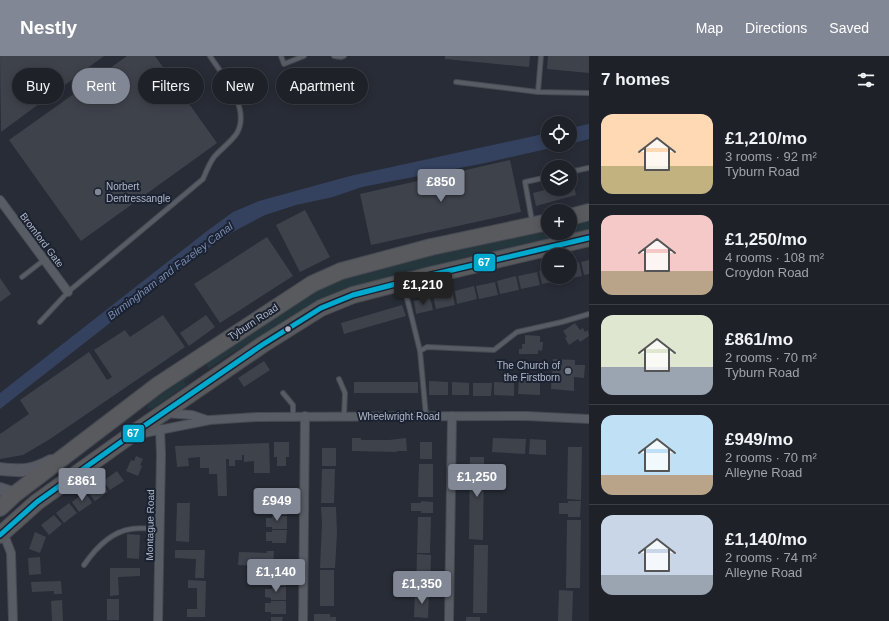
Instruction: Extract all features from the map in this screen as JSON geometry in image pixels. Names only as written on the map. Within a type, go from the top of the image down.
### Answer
[{"type":"highway","points":[[577,215],[589,212]]},
{"type":"highway","name":"Tyburn Road","points":[[0,508],[7,491],[73,449],[158,385],[312,284],[341,271],[431,247],[541,224]]},
{"type":"highway","points":[[0,536],[37,502],[113,447],[191,392],[321,308],[353,295],[589,238]]},
{"type":"highway","points":[[73,449],[100,437],[140,412],[162,413]]},
{"type":"highway","points":[[7,491],[30,494],[91,455],[113,447]]},
{"type":"street","name":"Bromford Gate","points":[[0,200],[68,292]]},
{"type":"street","points":[[191,392],[188,402],[192,415]]},
{"type":"street","name":"Wheelwright Road","points":[[162,413],[192,415],[210,420]]},
{"type":"street","points":[[303,621],[305,416]]},
{"type":"street","points":[[449,621],[452,416]]},
{"type":"street","name":"Wheelwright Road","points":[[128,437],[160,429],[210,420],[257,417],[526,416],[589,419]]},
{"type":"street","name":"Montague Road","points":[[158,621],[161,454],[160,429]]},
{"type":"street","points":[[0,469],[25,471],[38,468],[73,449]]},
{"type":"street","points":[[0,536],[6,540],[11,553],[13,621]]},
{"type":"lane","points":[[40,322],[68,292],[203,179],[214,158],[236,133],[241,122],[241,111],[234,93],[210,56]]},
{"type":"lane","points":[[281,56],[284,64],[304,56]]},
{"type":"lane","points":[[334,56],[344,56]]},
{"type":"lane","points":[[538,92],[540,56]]},
{"type":"lane","points":[[456,82],[538,92],[589,93]]},
{"type":"lane","points":[[577,170],[588,168]]},
{"type":"lane","points":[[541,179],[525,182],[541,224]]},
{"type":"lane","points":[[22,277],[44,260]]},
{"type":"lane","points":[[403,282],[420,350],[426,416]]},
{"type":"lane","points":[[420,350],[426,347],[494,350],[517,332],[562,322],[589,314]]},
{"type":"lane","points":[[340,379],[345,393],[344,416]]},
{"type":"lane","points":[[283,393],[293,405],[293,416]]},
{"type":"lane","points":[[84,565],[97,547],[117,533],[131,529],[160,529]]},
{"type":"shaded area","points":[[589,219],[589,231],[577,234],[577,222]]},
{"type":"shaded area","points":[[541,230],[541,240],[550,240],[420,270],[368,283],[337,293],[301,311],[224,358],[209,369],[205,363],[327,283],[374,268]]},
{"type":"shaded area","points":[[195,370],[196,373],[184,381],[186,385],[154,408],[149,409],[147,407],[149,403]]},
{"type":"water","points":[[589,124],[589,139],[577,142],[577,127]]},
{"type":"water","name":"Birmingham and Fazeley Canal","points":[[541,135],[541,150],[485,163],[362,187],[333,197],[296,205],[265,215],[231,233],[193,258],[0,409],[0,393],[233,212],[259,201],[350,176]]},
{"type":"building","points":[[0,56],[104,56],[88,68],[72,68],[72,80],[64,86],[64,68],[12,68],[12,104],[39,104],[1,132]]},
{"type":"building","name":"Norbert Dentressangle","points":[[127,56],[155,56],[164,68],[138,68],[138,104],[189,104],[217,143],[81,241],[9,140],[60,104],[64,104],[64,101],[72,95],[72,104],[130,104],[130,68],[110,68]]},
{"type":"building","points":[[445,56],[530,56],[529,67],[445,59]]},
{"type":"building","points":[[548,56],[589,56],[589,73],[547,69]]},
{"type":"building","points":[[510,160],[521,212],[371,245],[360,194]]},
{"type":"building","points":[[541,191],[541,196],[572,196],[536,206],[533,193]]},
{"type":"building","points":[[305,210],[330,257],[300,272],[276,225]]},
{"type":"building","points":[[267,237],[293,276],[220,323],[194,284]]},
{"type":"building","points":[[589,260],[589,274],[584,275],[581,262]]},
{"type":"building","points":[[577,262],[579,262],[582,276],[577,277]]},
{"type":"building","points":[[537,272],[540,285],[521,289],[518,276]]},
{"type":"building","points":[[516,276],[519,290],[500,294],[497,281]]},
{"type":"building","points":[[0,278],[11,294],[0,302]]},
{"type":"building","points":[[495,282],[498,295],[479,299],[476,286]]},
{"type":"building","points":[[474,286],[477,299],[457,304],[455,291]]},
{"type":"building","points":[[452,291],[455,305],[436,309],[433,296]]},
{"type":"building","points":[[430,297],[433,310],[416,314],[414,301]]},
{"type":"building","points":[[402,305],[406,316],[344,334],[341,323]]},
{"type":"building","points":[[163,315],[185,347],[50,439],[23,455],[0,459],[0,434],[29,414],[20,400],[89,352],[107,380],[112,377],[94,350],[125,330],[130,337]]},
{"type":"building","points":[[206,315],[215,327],[189,346],[180,333]]},
{"type":"building","points":[[575,323],[580,330],[583,328],[585,332],[588,330],[589,336],[580,342],[578,339],[569,345],[565,338],[567,337],[563,331]]},
{"type":"building","points":[[525,335],[540,336],[540,342],[543,342],[542,351],[538,350],[538,354],[519,354],[519,349],[522,349],[522,344],[525,344]]},
{"type":"building","name":"The Church of the Firstborn","points":[[553,359],[575,360],[575,365],[585,365],[584,378],[574,377],[574,391],[551,389]]},
{"type":"building","points":[[264,361],[270,370],[244,387],[238,378]]},
{"type":"building","points":[[519,378],[540,379],[540,395],[518,394]]},
{"type":"building","points":[[429,381],[448,382],[448,395],[429,395]]},
{"type":"building","points":[[354,382],[418,382],[418,393],[354,393]]},
{"type":"building","points":[[452,382],[469,383],[469,395],[452,395]]},
{"type":"building","points":[[494,382],[514,383],[514,396],[494,395]]},
{"type":"building","points":[[473,383],[492,383],[491,396],[473,396]]},
{"type":"building","points":[[352,438],[361,438],[361,440],[389,440],[406,438],[407,451],[352,451]]},
{"type":"building","points":[[493,438],[526,439],[525,454],[492,452]]},
{"type":"building","points":[[530,439],[546,440],[546,455],[529,454]]},
{"type":"building","points":[[274,442],[289,442],[289,457],[286,457],[286,466],[277,466],[277,457],[274,457]]},
{"type":"building","points":[[420,442],[432,442],[432,459],[420,459]]},
{"type":"building","points":[[269,443],[270,473],[254,473],[254,461],[244,462],[244,455],[242,455],[242,460],[235,460],[235,466],[229,466],[229,459],[226,459],[227,496],[218,496],[217,474],[209,474],[209,468],[200,468],[200,457],[188,458],[189,466],[177,467],[175,446]]},
{"type":"building","points":[[568,447],[582,447],[581,500],[567,499]]},
{"type":"building","points":[[322,448],[336,448],[336,466],[322,466]]},
{"type":"building","points":[[136,456],[143,459],[138,476],[126,471],[131,460],[134,461]]},
{"type":"building","points":[[470,457],[484,457],[483,540],[469,539]]},
{"type":"building","points":[[419,464],[433,464],[433,497],[418,497]]},
{"type":"building","points":[[322,469],[335,469],[334,503],[321,503]]},
{"type":"building","points":[[117,471],[124,481],[110,490],[103,481]]},
{"type":"building","points":[[101,481],[108,492],[95,501],[87,491]]},
{"type":"building","points":[[85,492],[92,503],[79,512],[72,502]]},
{"type":"building","points":[[421,501],[433,502],[433,513],[411,511],[411,503],[421,503]]},
{"type":"building","points":[[568,501],[581,501],[580,517],[568,517],[568,514],[559,514],[559,503],[568,503]]},
{"type":"building","points":[[273,502],[287,502],[287,515],[272,515],[272,513],[266,513],[266,504],[273,504]]},
{"type":"building","points":[[69,503],[77,513],[64,523],[56,513]]},
{"type":"building","points":[[177,503],[190,503],[189,542],[176,541]]},
{"type":"building","points":[[321,507],[336,507],[337,533],[335,568],[320,568],[322,524]]},
{"type":"building","points":[[54,515],[62,524],[49,535],[41,525]]},
{"type":"building","points":[[272,516],[287,516],[287,529],[272,529],[272,527],[266,527],[266,518],[272,518]]},
{"type":"building","points":[[418,517],[431,517],[430,553],[417,553]]},
{"type":"building","points":[[567,520],[581,520],[580,588],[566,588]]},
{"type":"building","points":[[272,530],[287,530],[286,543],[272,543],[272,541],[266,541],[266,532],[272,532]]},
{"type":"building","points":[[35,532],[46,537],[40,553],[29,549]]},
{"type":"building","points":[[127,534],[140,535],[139,559],[127,558]]},
{"type":"building","points":[[474,545],[488,545],[487,613],[473,613]]},
{"type":"building","points":[[175,550],[205,550],[204,578],[195,578],[196,559],[175,558]]},
{"type":"building","points":[[267,551],[274,551],[273,567],[238,565],[239,552],[267,553]]},
{"type":"building","points":[[417,554],[431,555],[430,590],[416,590]]},
{"type":"building","points":[[40,557],[41,574],[29,575],[28,558]]},
{"type":"building","points":[[110,568],[140,568],[140,576],[118,577],[119,595],[110,596]]},
{"type":"building","points":[[320,570],[334,570],[334,606],[320,606]]},
{"type":"building","points":[[272,573],[287,573],[286,586],[272,586],[272,584],[266,584],[266,575],[272,575]]},
{"type":"building","points":[[188,580],[206,581],[205,617],[187,617],[187,609],[197,609],[197,588],[188,588]]},
{"type":"building","points":[[61,581],[62,594],[54,594],[54,591],[32,592],[31,582]]},
{"type":"building","points":[[272,587],[286,587],[286,600],[271,600],[271,598],[265,597],[265,589],[272,589]]},
{"type":"building","points":[[559,590],[573,591],[572,621],[558,621]]},
{"type":"building","points":[[415,592],[429,592],[428,618],[414,617]]},
{"type":"building","points":[[107,599],[119,599],[119,620],[107,620]]},
{"type":"building","points":[[62,600],[63,621],[52,621],[51,601]]},
{"type":"building","points":[[271,601],[286,601],[286,614],[271,614],[271,612],[265,612],[265,603],[271,603]]},
{"type":"building","points":[[314,614],[330,614],[330,617],[336,617],[336,621],[314,621]]},
{"type":"building","points":[[271,617],[283,617],[282,621],[271,621]]},
{"type":"building","points":[[466,617],[480,617],[480,621],[466,621]]},
{"type":"transit line","name":"67","points":[[0,535],[37,502],[128,437],[262,345],[321,308],[353,295],[589,238]]},
{"type":"place","name":"Norbert Dentressangle","points":[[98,192]]},
{"type":"place","name":"The Church of the Firstborn","points":[[568,371]]}]
